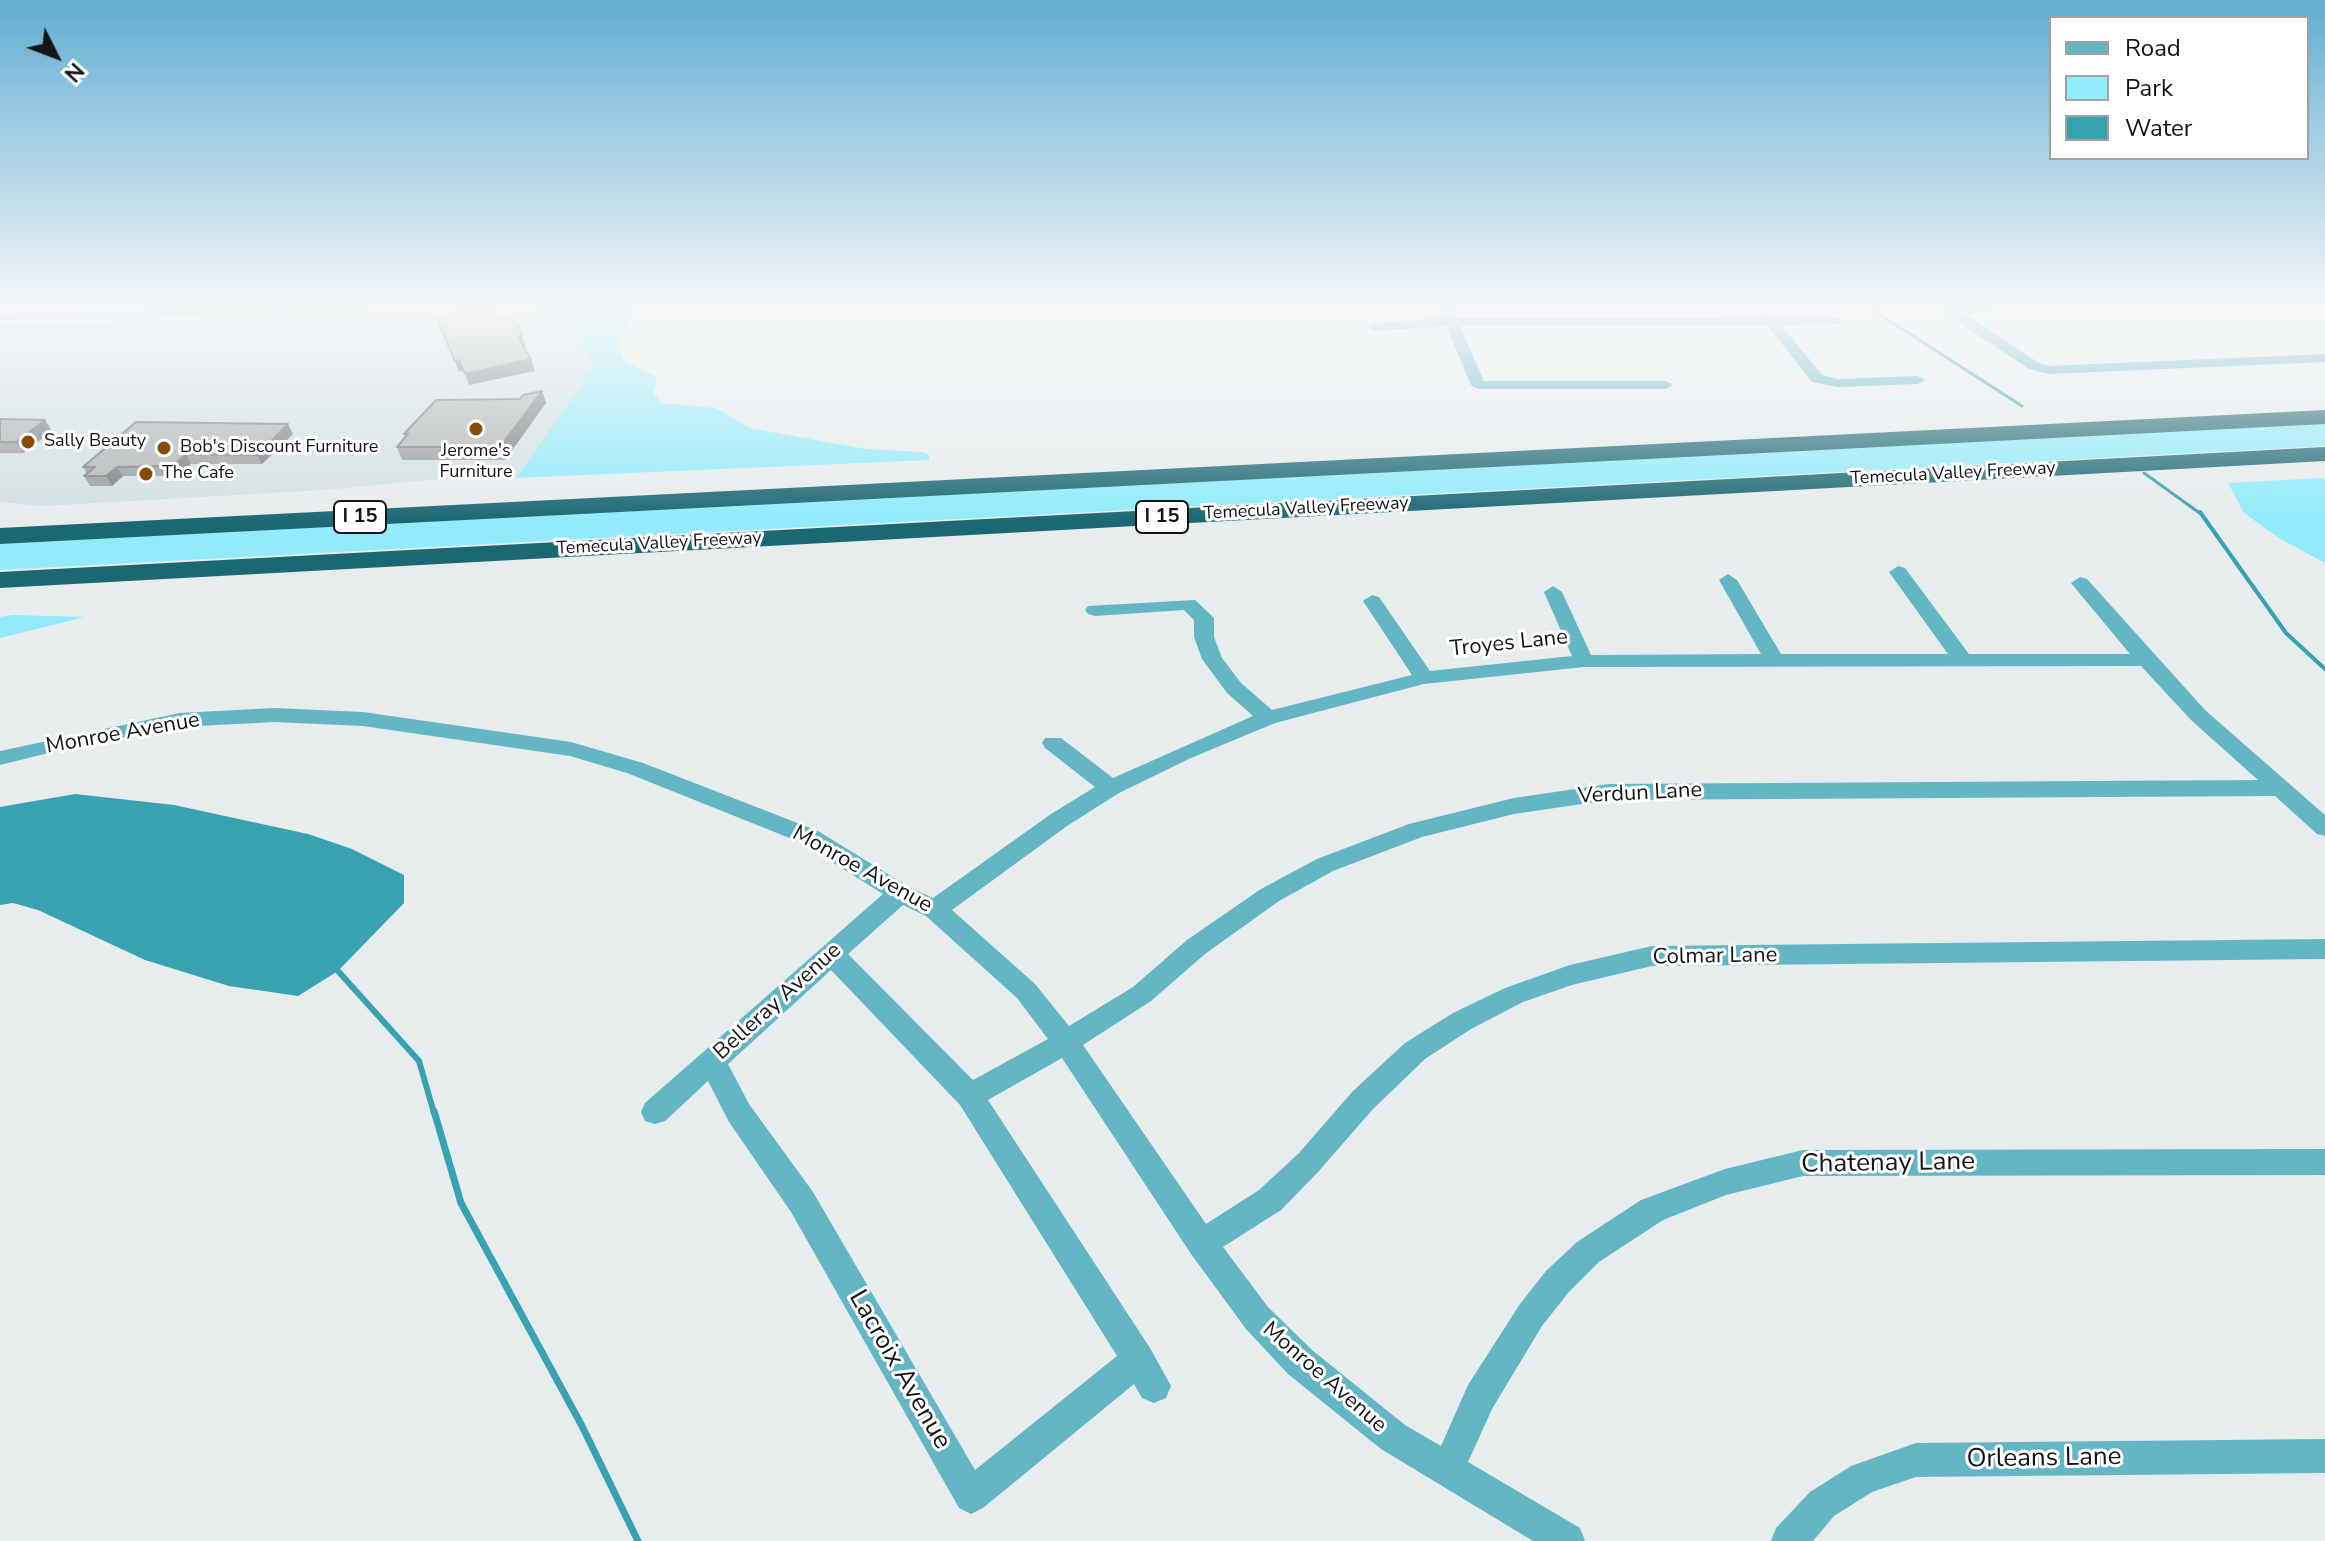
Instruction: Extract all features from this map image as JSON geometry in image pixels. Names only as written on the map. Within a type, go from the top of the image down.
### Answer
[{"type":"highway","name":"Temecula Valley Freeway","points":[[0,536],[2325,417]]},
{"type":"highway","name":"Temecula Valley Freeway","points":[[0,580],[2325,454]]},
{"type":"street","points":[[1475,379],[1478,385],[1666,385]]},
{"type":"street","points":[[1817,379],[1838,383],[1918,380]]},
{"type":"street","points":[[1898,572],[1963,660]]},
{"type":"street","points":[[1728,580],[1774,660]]},
{"type":"street","points":[[2080,583],[2198,715],[2325,828]]},
{"type":"street","points":[[1553,592],[1584,661]]},
{"type":"street","points":[[1372,601],[1424,678]]},
{"type":"street","points":[[1095,610],[1188,604],[1204,618],[1204,637],[1212,659],[1234,688],[1268,718]]},
{"type":"street","name":"Troyes Lane","points":[[935,909],[1059,820],[1111,788],[1183,753],[1268,718],[1424,678],[1584,661],[2146,660]]},
{"type":"street","name":"Monroe Avenue","points":[[0,758],[166,723],[274,715],[363,719],[571,749],[635,768],[810,837],[900,893],[935,909],[1026,991],[1066,1042],[1202,1244],[1257,1318],[1300,1362],[1393,1437],[1567,1541]]},
{"type":"street","points":[[1053,743],[1111,788]]},
{"type":"street","name":"Verdun Lane","points":[[970,1096],[1066,1042],[1142,994],[1196,947],[1270,895],[1325,865],[1417,830],[1514,806],[1609,792],[2279,788]]},
{"type":"street","name":"Belleray Avenue","points":[[655,1112],[900,893]]},
{"type":"street","name":"Colmar Lane","points":[[1202,1244],[1270,1200],[1309,1162],[1363,1100],[1415,1051],[1462,1021],[1514,995],[1570,975],[1652,956],[2325,949]]},
{"type":"street","points":[[832,954],[970,1096]]},
{"type":"street","name":"Lacroix Avenue","points":[[712,1061],[739,1113],[802,1202],[971,1496],[1146,1373],[970,1096]]},
{"type":"street","name":"Chatenay Lane","points":[[1447,1471],[1480,1397],[1531,1315],[1557,1282],[1588,1252],[1652,1210],[1725,1182],[1803,1163],[2325,1162]]},
{"type":"street","name":"Orleans Lane","points":[[1789,1541],[1822,1504],[1863,1478],[1916,1460],[2325,1456]]},
{"type":"shaded area","points":[[0,379],[585,379],[516,478],[439,479],[325,490],[43,506],[0,502]]},
{"type":"green space","points":[[585,379],[656,379],[653,392],[661,403],[716,408],[749,428],[866,449],[923,452],[929,455],[929,460],[516,478]]},
{"type":"green space","points":[[2325,422],[2325,446],[0,570],[0,544]]},
{"type":"green space","points":[[2325,480],[2325,563],[2279,538],[2244,513],[2228,483]]},
{"type":"green space","points":[[0,617],[85,617],[0,638]]},
{"type":"water","points":[[75,794],[174,805],[308,834],[352,849],[404,875],[404,903],[338,971],[298,996],[229,986],[145,960],[38,910],[13,903],[0,905],[0,807]]},
{"type":"building","name":"Jerome's Furniture","points":[[542,391],[500,447],[397,447],[408,434],[404,434],[436,400],[520,399],[523,395]]},
{"type":"building","points":[[0,419],[45,420],[16,442],[0,442]]},
{"type":"building","points":[[136,422],[288,424],[257,455],[186,454],[173,466],[117,467],[106,476],[84,476],[95,467],[83,467]]},
{"type":"waterway","points":[[1980,379],[2022,406]]},
{"type":"waterway","points":[[2144,473],[2201,514]]},
{"type":"waterway","points":[[2200,512],[2286,633],[2325,669]]},
{"type":"waterway","points":[[338,971],[419,1061],[434,1113]]},
{"type":"waterway","points":[[434,1111],[461,1203],[582,1426],[638,1541]]},
{"type":"place","name":"Jerome's Furniture","points":[[476,429]]},
{"type":"place","name":"Sally Beauty","points":[[28,442]]},
{"type":"place","name":"Bob's Discount Furniture","points":[[164,448]]},
{"type":"place","name":"The Cafe","points":[[146,474]]}]
